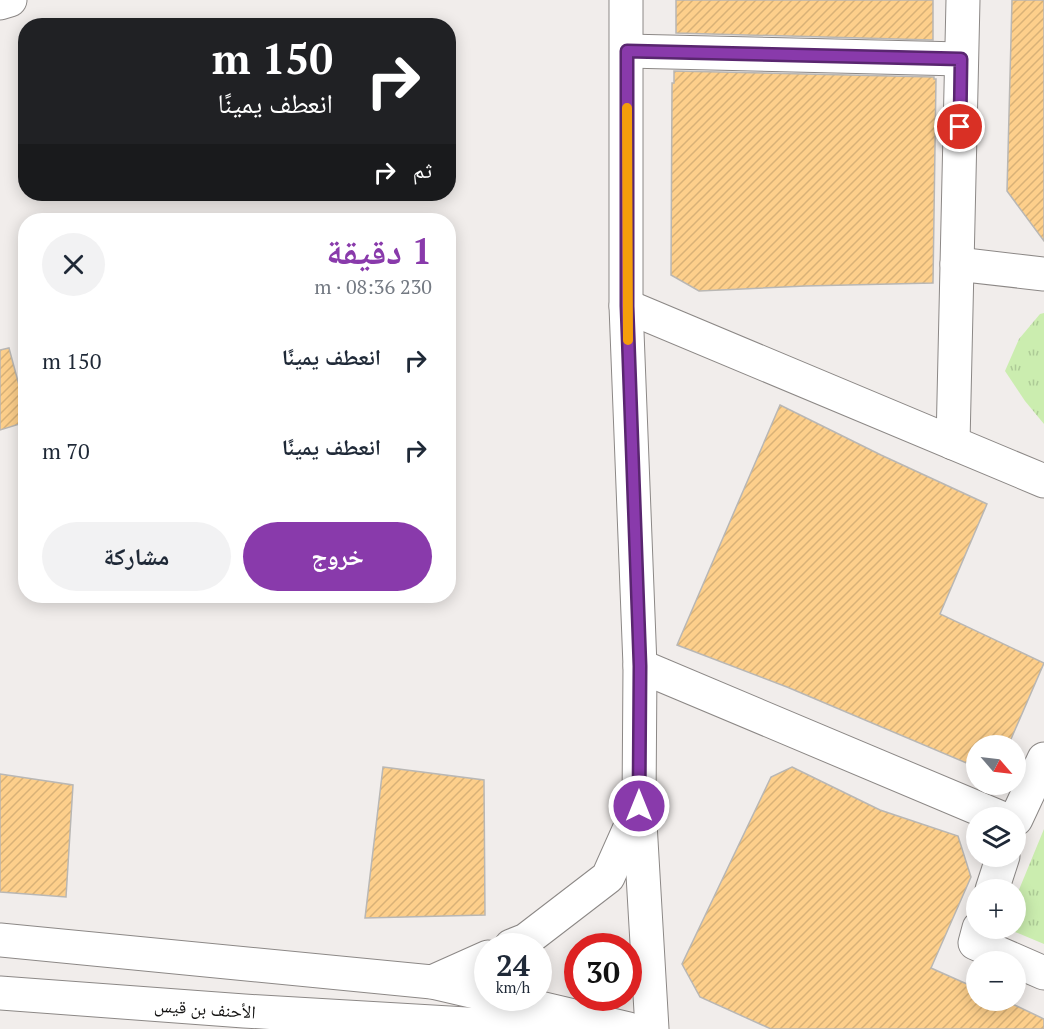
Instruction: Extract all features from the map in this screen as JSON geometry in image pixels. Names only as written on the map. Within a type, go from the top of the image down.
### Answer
[{"type":"street","points":[[0,3],[10,0]]},
{"type":"street","points":[[626,0],[627,306],[640,666],[639,806],[652,1029]]},
{"type":"street","points":[[953,443],[963,0]]},
{"type":"street","points":[[627,51],[961,59]]},
{"type":"street","points":[[957,264],[1044,274]]},
{"type":"street","points":[[627,306],[1044,481]]},
{"type":"street","points":[[640,666],[975,807]]},
{"type":"street","points":[[1022,807],[1044,759]]},
{"type":"street","points":[[535,933],[608,877],[639,806]]},
{"type":"street","points":[[976,939],[975,943],[1044,973]]},
{"type":"street","points":[[0,940],[432,982],[474,992]]},
{"type":"street","points":[[432,982],[474,963]]},
{"type":"street","name":"الأحنف بن قيس","points":[[0,993],[244,1011],[554,1029]]},
{"type":"street","points":[[552,1011],[629,1029]]},
{"type":"green space","points":[[1044,313],[1044,424],[1005,371],[1019,339],[1040,314]]},
{"type":"green space","points":[[1044,829],[1044,944],[1026,936],[1026,879],[1023,879]]},
{"type":"building","points":[[676,0],[933,0],[933,40],[676,33]]},
{"type":"building","points":[[1012,0],[1044,0],[1044,241],[1007,191]]},
{"type":"building","points":[[674,71],[934,77],[936,79],[933,283],[699,291],[671,275],[672,83],[674,83]]},
{"type":"building","points":[[9,348],[18,381],[18,424],[0,430],[0,350]]},
{"type":"building","points":[[780,405],[987,504],[940,614],[1044,663],[1013,735],[966,735],[966,763],[787,687],[677,645]]},
{"type":"building","points":[[383,767],[484,780],[485,915],[365,918]]},
{"type":"building","points":[[792,767],[880,810],[958,836],[971,877],[966,879],[966,888],[931,968],[966,984],[966,1011],[1026,1010],[1044,1019],[1044,1029],[771,1029],[700,997],[682,964],[771,777]]},
{"type":"building","points":[[0,774],[73,785],[66,897],[0,892]]},
{"type":"slow traffic","points":[[627,108],[628,340]]},
{"type":"route","points":[[639,806],[640,666],[627,306],[627,51],[961,59],[960,127]]}]
